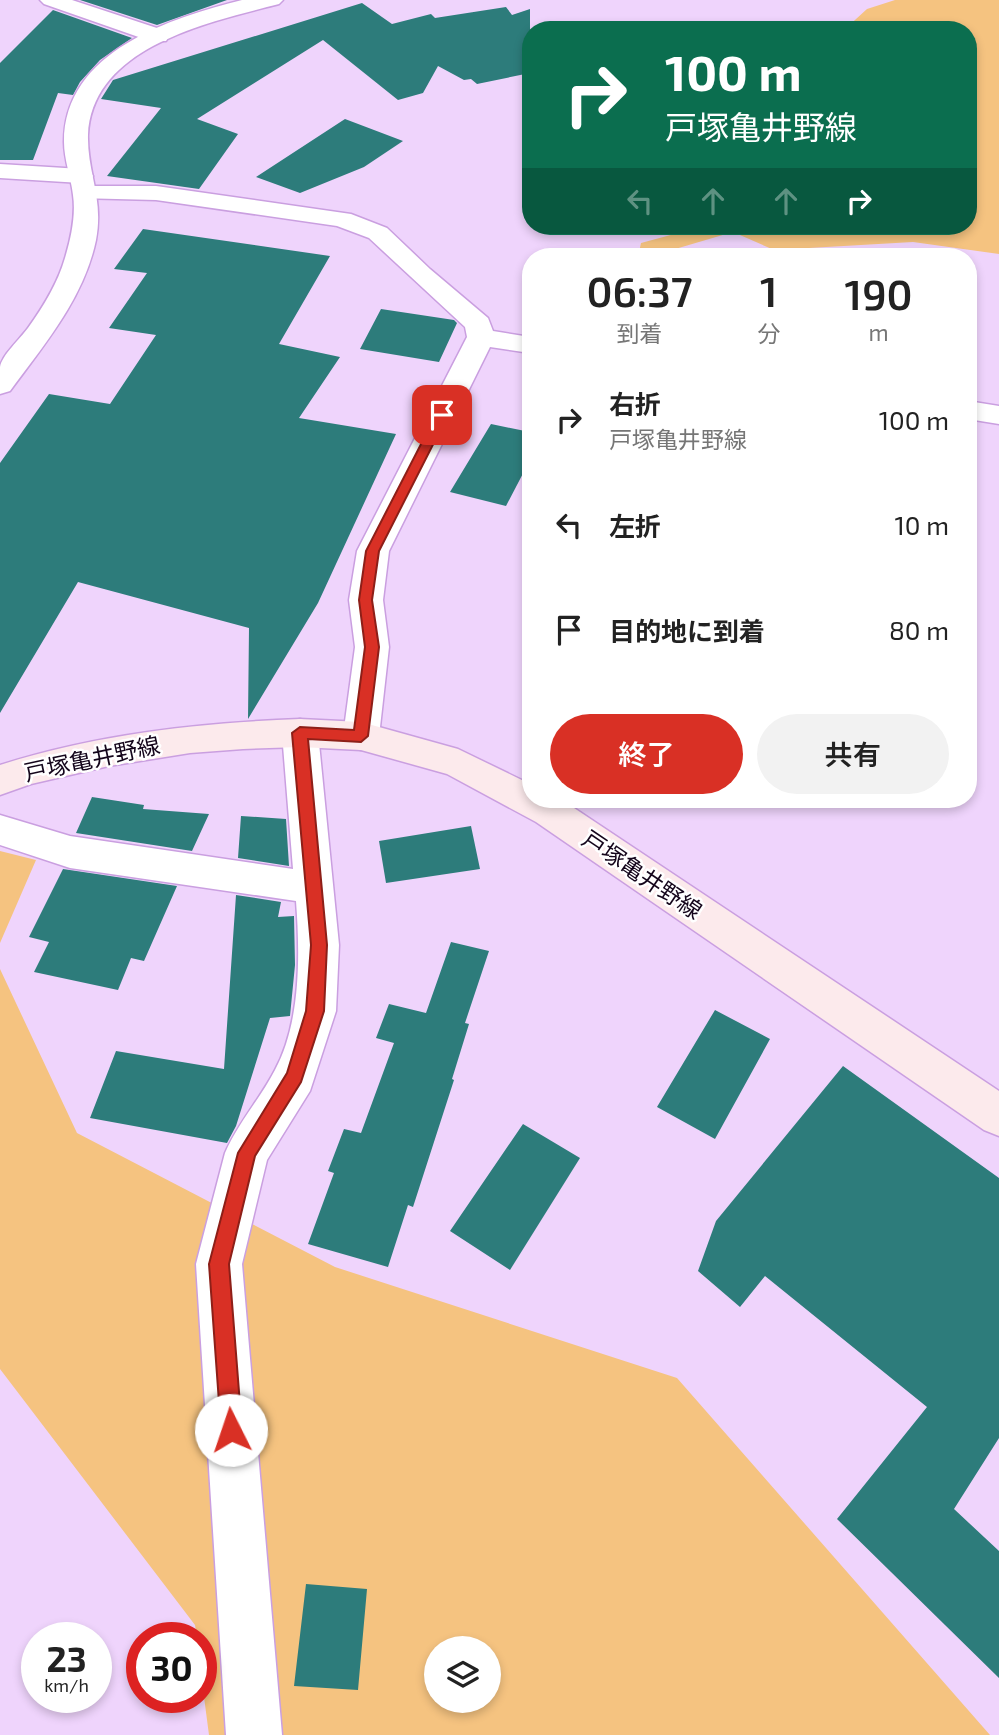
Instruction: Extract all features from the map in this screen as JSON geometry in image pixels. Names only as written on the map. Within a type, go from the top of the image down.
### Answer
[{"type":"main road","name":"戸塚亀井野線","points":[[0,780],[30,770],[109,752],[190,738],[300,733],[361,736],[458,763],[522,797]]},
{"type":"main road","name":"戸塚亀井野線","points":[[543,808],[999,1116]]},
{"type":"street","points":[[51,0],[158,36]]},
{"type":"street","points":[[0,385],[64,291],[83,240],[83,184],[76,153],[79,113],[89,92],[113,64],[158,36],[214,13],[272,0]]},
{"type":"street","points":[[0,171],[50,176],[83,184],[330,218],[362,225],[378,233],[421,275],[478,324],[481,337],[373,551],[366,600],[372,647],[361,736]]},
{"type":"street","points":[[481,337],[522,344]]},
{"type":"street","points":[[977,411],[999,415]]},
{"type":"street","points":[[254,1735],[219,1264],[247,1153],[295,1077],[315,1011],[319,945],[300,733]]},
{"type":"street","points":[[0,830],[70,852],[314,888]]},
{"type":"shaded area","points":[[895,0],[999,0],[999,254],[977,251],[977,248],[913,242],[769,248],[740,235],[977,235],[977,21],[854,21],[867,9]]},
{"type":"shaded area","points":[[671,235],[723,235],[679,248],[640,248],[641,243]]},
{"type":"shaded area","points":[[0,851],[36,860],[0,943]]},
{"type":"shaded area","points":[[0,969],[77,1133],[335,1267],[677,1378],[990,1735],[209,1735],[206,1713],[217,1713],[217,1622],[193,1622],[0,1369]]},
{"type":"building","points":[[80,0],[227,0],[157,25]]},
{"type":"building","points":[[362,3],[392,24],[431,14],[435,18],[506,7],[512,15],[530,9],[530,21],[522,21],[522,75],[477,84],[438,66],[423,93],[398,100],[323,40],[197,119],[238,134],[199,189],[107,176],[161,108],[101,99],[113,80]]},
{"type":"building","points":[[53,10],[132,38],[100,60],[80,82],[73,95],[58,93],[33,160],[0,160],[0,63]]},
{"type":"building","points":[[345,119],[403,141],[364,167],[300,193],[256,177]]},
{"type":"building","points":[[143,229],[330,256],[279,344],[340,357],[299,418],[396,434],[318,603],[248,719],[249,628],[78,582],[0,713],[0,463],[49,394],[110,404],[156,335],[109,328],[147,273],[114,269]]},
{"type":"building","points":[[381,309],[454,320],[457,323],[439,362],[360,349]]},
{"type":"building","points":[[491,424],[522,430],[522,475],[506,506],[450,492]]},
{"type":"building","points":[[92,797],[144,805],[143,809],[209,814],[192,851],[76,833]]},
{"type":"building","points":[[241,816],[286,819],[289,866],[238,858]]},
{"type":"building","points":[[471,826],[480,869],[386,883],[379,841]]},
{"type":"building","points":[[63,869],[177,886],[144,961],[131,958],[118,990],[34,972],[49,942],[29,937]]},
{"type":"building","points":[[236,895],[281,902],[278,917],[294,916],[295,965],[290,1016],[270,1018],[236,1126],[227,1143],[90,1118],[116,1051],[224,1069]]},
{"type":"building","points":[[451,942],[489,951],[465,1023],[469,1024],[452,1079],[454,1080],[413,1207],[408,1205],[388,1267],[308,1244],[334,1173],[328,1171],[344,1129],[361,1133],[394,1043],[376,1038],[389,1004],[426,1013]]},
{"type":"building","points":[[715,1010],[770,1039],[715,1139],[657,1107]]},
{"type":"building","points":[[843,1066],[999,1178],[999,1438],[954,1509],[999,1551],[999,1678],[837,1519],[927,1407],[765,1276],[740,1307],[698,1271],[716,1221]]},
{"type":"building","points":[[523,1124],[580,1158],[510,1270],[450,1231]]},
{"type":"building","points":[[306,1584],[367,1589],[358,1690],[294,1686]]},
{"type":"route","points":[[231,1430],[219,1264],[247,1153],[295,1077],[315,1011],[319,945],[300,733],[361,736],[372,647],[366,600],[373,551],[442,415]]}]
